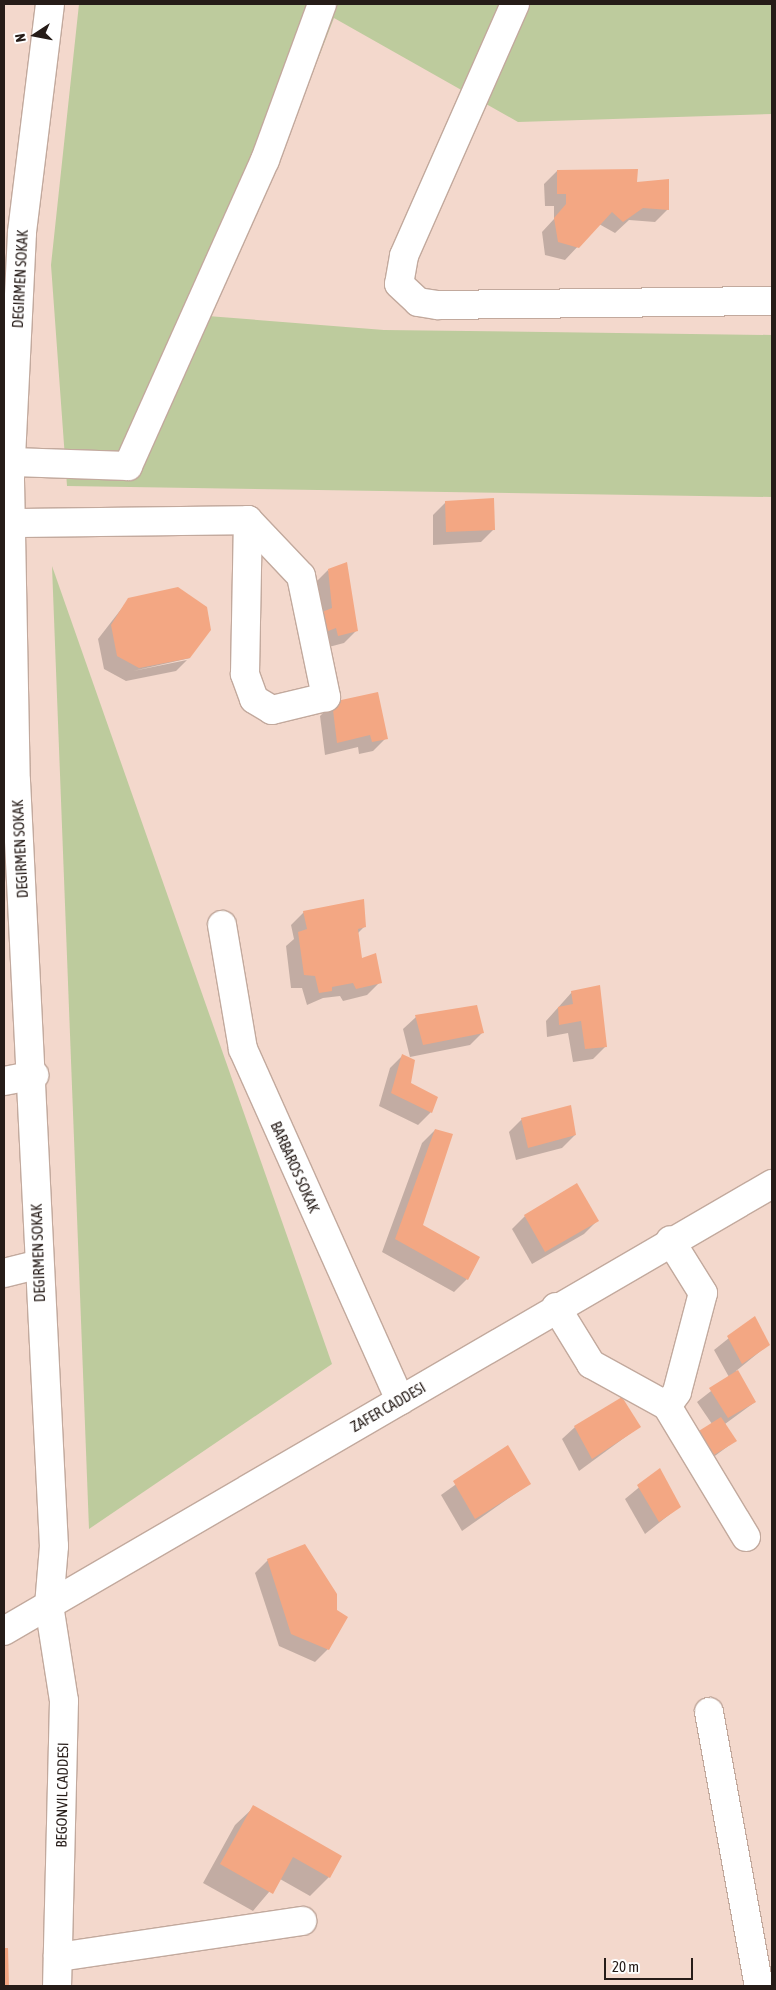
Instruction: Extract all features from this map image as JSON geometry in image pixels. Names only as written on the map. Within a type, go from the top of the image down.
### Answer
[{"type":"street","name":"DEGIRMEN SOKAK","points":[[49,1605],[54,1546],[37,1266],[34,1075],[16,781],[11,523],[8,474],[13,233],[50,4]]},
{"type":"street","points":[[8,474],[128,466],[265,160],[322,4]]},
{"type":"street","points":[[515,4],[404,256],[399,284],[418,302],[438,305],[772,302]]},
{"type":"street","points":[[11,523],[248,520],[301,576],[326,697],[272,710],[254,699],[245,674],[248,520]]},
{"type":"street","name":"BARBAROS SOKAK","points":[[222,926],[243,1049],[400,1400]]},
{"type":"street","points":[[4,1081],[34,1075]]},
{"type":"street","name":"ZAFER CADDESI","points":[[4,1631],[670,1240],[772,1184]]},
{"type":"street","points":[[667,1406],[677,1392],[703,1293],[670,1240]]},
{"type":"street","points":[[4,1273],[37,1266]]},
{"type":"street","points":[[556,1307],[591,1364],[667,1406],[746,1537]]},
{"type":"street","name":"BEGONVIL CADDESI","points":[[49,1605],[64,1701],[58,1986]]},
{"type":"street","points":[[709,1712],[759,1986]]},
{"type":"street","points":[[58,1957],[302,1921]]},
{"type":"green space","points":[[79,4],[772,4],[772,114],[518,122],[334,18],[287,139],[233,242],[182,314],[384,330],[772,335],[772,497],[67,486],[51,265]]},
{"type":"green space","points":[[52,566],[332,1364],[89,1529]]},
{"type":"building","points":[[638,169],[637,182],[669,179],[669,210],[643,208],[623,222],[612,212],[579,248],[558,242],[554,218],[566,204],[566,194],[557,194],[557,170]]},
{"type":"building","points":[[494,498],[495,530],[446,532],[445,501]]},
{"type":"building","points":[[347,562],[358,631],[338,636],[336,628],[323,633],[317,614],[332,608],[328,569]]},
{"type":"building","points":[[178,587],[207,607],[211,630],[190,658],[139,668],[117,656],[111,625],[128,598]]},
{"type":"building","points":[[378,692],[388,739],[372,742],[370,735],[337,743],[332,702]]},
{"type":"building","points":[[364,899],[366,927],[358,929],[362,958],[376,953],[382,983],[356,989],[353,983],[332,987],[332,991],[319,993],[315,976],[304,975],[298,932],[307,929],[303,911]]},
{"type":"building","points":[[600,985],[607,1047],[585,1049],[581,1021],[559,1025],[558,1007],[573,1004],[571,991]]},
{"type":"building","points":[[477,1005],[484,1033],[423,1045],[415,1015]]},
{"type":"building","points":[[402,1054],[415,1060],[411,1083],[438,1097],[432,1113],[391,1093]]},
{"type":"building","points":[[571,1105],[576,1135],[528,1148],[521,1118]]},
{"type":"building","points":[[435,1129],[453,1134],[423,1225],[480,1257],[468,1280],[395,1239]]},
{"type":"building","points":[[577,1183],[599,1221],[545,1252],[524,1215]]},
{"type":"building","points":[[755,1316],[770,1345],[742,1364],[727,1336]]},
{"type":"building","points":[[738,1370],[756,1402],[728,1418],[709,1388]]},
{"type":"building","points":[[622,1397],[641,1427],[592,1459],[574,1426]]},
{"type":"building","points":[[721,1417],[737,1441],[709,1458],[694,1434]]},
{"type":"building","points":[[508,1445],[531,1484],[475,1519],[453,1481]]},
{"type":"building","points":[[660,1468],[681,1507],[659,1522],[637,1485]]},
{"type":"building","points":[[305,1544],[337,1594],[337,1610],[348,1617],[329,1650],[291,1634],[267,1559]]},
{"type":"building","points":[[253,1805],[342,1856],[330,1878],[293,1857],[273,1894],[220,1864]]},
{"type":"building","points":[[4,1948],[8,1948],[9,1986],[4,1986]]}]
